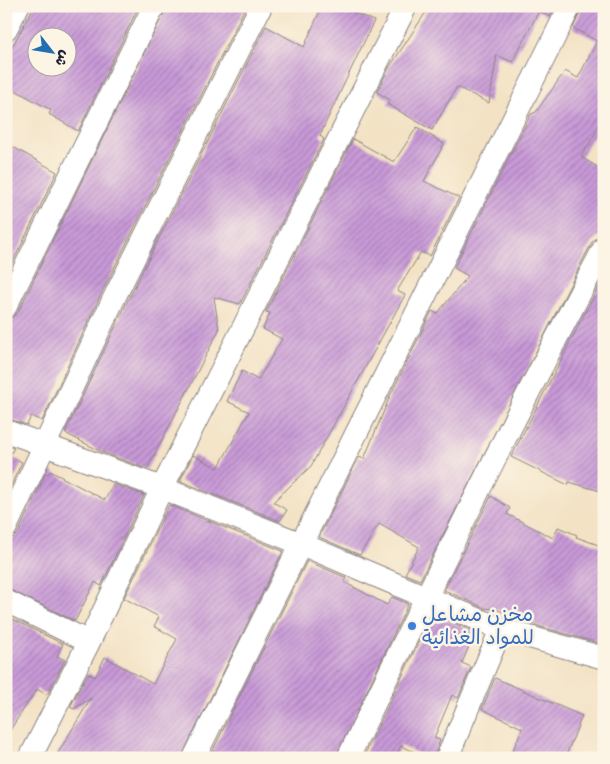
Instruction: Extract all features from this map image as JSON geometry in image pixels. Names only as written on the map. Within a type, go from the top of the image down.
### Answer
[{"type":"street","points":[[6,30],[18,6]]},
{"type":"street","points":[[6,306],[154,6]]},
{"type":"street","points":[[6,527],[46,446],[116,294],[261,6]]},
{"type":"street","points":[[30,758],[89,642],[162,488],[406,6]]},
{"type":"street","points":[[194,758],[570,6]]},
{"type":"street","points":[[348,758],[496,458],[526,393],[604,248]]},
{"type":"street","points":[[6,431],[162,488],[300,543],[501,629],[604,658]]},
{"type":"street","points":[[6,601],[89,642]]},
{"type":"street","points":[[448,758],[501,629]]},
{"type":"building","points":[[34,6],[139,6],[78,131],[49,114],[51,110],[6,85],[6,58]]},
{"type":"building","points":[[167,6],[246,6],[104,288],[42,421],[31,416],[27,425],[6,418],[6,319],[13,317],[18,312]]},
{"type":"building","points":[[322,6],[338,6],[374,21],[325,124],[320,136],[324,139],[240,304],[214,297],[219,330],[147,469],[102,452],[65,433],[128,300],[266,26],[304,47]]},
{"type":"building","points":[[430,6],[555,6],[550,17],[539,11],[512,62],[497,55],[489,103],[457,87],[432,130],[387,104],[390,100],[377,92],[389,68]]},
{"type":"building","points":[[583,6],[595,6],[604,11],[604,119],[581,157],[604,171],[604,235],[597,237],[592,242],[420,580],[405,574],[419,547],[379,524],[360,555],[319,537],[359,457],[364,459],[390,396],[432,311],[437,314],[468,276],[454,268],[531,114],[536,112],[565,71],[578,78],[597,41],[573,28]]},
{"type":"building","points":[[417,127],[444,144],[424,181],[459,198],[430,256],[421,252],[397,291],[405,295],[311,466],[273,502],[287,510],[280,521],[180,481],[193,455],[218,468],[249,412],[227,401],[242,371],[258,380],[282,339],[263,329],[270,313],[266,312],[353,139],[394,162]]},
{"type":"building","points":[[6,143],[57,172],[6,276]]},
{"type":"building","points":[[604,276],[604,492],[569,482],[568,485],[511,457]]},
{"type":"building","points":[[6,445],[14,448],[9,456],[22,462],[6,496]]},
{"type":"building","points":[[50,471],[105,500],[113,484],[144,495],[101,586],[95,582],[75,621],[6,588],[6,540],[13,538],[18,533],[46,473],[48,474]]},
{"type":"building","points":[[491,496],[510,508],[507,514],[553,538],[558,527],[577,535],[576,537],[604,547],[604,629],[599,643],[541,627],[498,610],[485,608],[444,590]]},
{"type":"building","points":[[169,505],[283,551],[181,758],[55,758],[91,698],[74,709],[70,707],[88,673],[95,677],[105,657],[153,684],[177,639],[154,626],[159,617],[124,598]]},
{"type":"building","points":[[307,561],[347,578],[344,582],[387,605],[392,597],[408,604],[335,758],[209,758]]},
{"type":"building","points":[[432,614],[475,632],[462,663],[471,667],[458,698],[452,695],[434,738],[440,740],[434,758],[428,758],[401,746],[394,758],[363,758]]},
{"type":"building","points":[[6,616],[63,644],[57,656],[65,660],[47,695],[37,689],[6,736]]},
{"type":"building","points":[[495,678],[582,716],[565,758],[510,758],[522,728],[482,709]]},
{"type":"building","points":[[464,751],[479,758],[461,758]]},
{"type":"place","name":"مخزن مشاعل للمواد الغذائية","points":[[412,626]]}]
